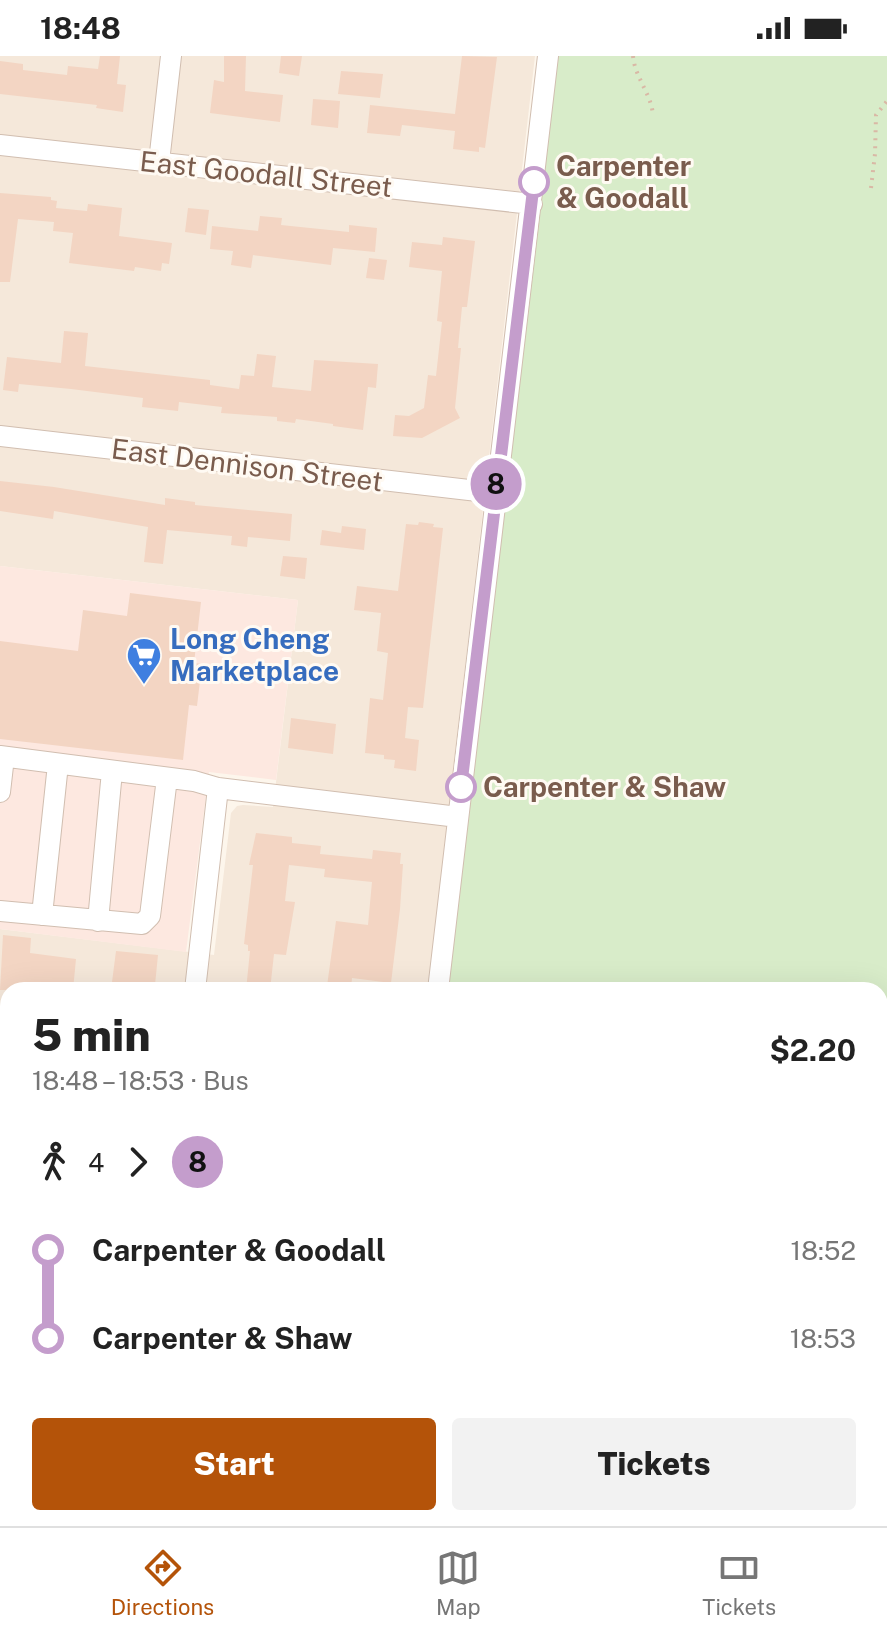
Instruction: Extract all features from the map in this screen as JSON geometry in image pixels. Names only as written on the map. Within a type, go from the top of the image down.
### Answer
[{"type":"street","points":[[159,162],[171,56]]},
{"type":"street","points":[[439,982],[548,56]]},
{"type":"street","name":"East Goodall Street","points":[[0,145],[532,204]]},
{"type":"street","name":"East Dennison Street","points":[[0,436],[495,493]]},
{"type":"street","points":[[0,792],[2,757],[167,778],[218,788],[458,817]]},
{"type":"street","points":[[42,915],[58,764]]},
{"type":"street","points":[[98,921],[112,771]]},
{"type":"street","points":[[0,911],[142,924],[150,916],[167,778]]},
{"type":"street","points":[[196,982],[218,788]]},
{"type":"path","points":[[633,56],[636,71],[652,101],[653,115]]},
{"type":"path","points":[[871,188],[876,115],[887,101]]},
{"type":"shaded area","points":[[0,56],[535,56],[429,982],[0,982],[0,929],[214,955],[231,813],[237,806],[243,805],[273,807],[298,600],[0,566]]},
{"type":"shaded area","name":"Long Cheng Marketplace","points":[[0,566],[298,600],[276,780],[209,772],[186,952],[0,929]]},
{"type":"green space","points":[[547,56],[887,56],[887,982],[439,982]]},
{"type":"building","points":[[100,56],[120,56],[117,84],[126,85],[123,112],[96,108],[97,105],[0,94],[0,61],[23,64],[23,70],[67,75],[68,66],[98,69]]},
{"type":"building","points":[[224,56],[246,56],[245,91],[283,95],[280,122],[210,113],[214,80],[224,82]]},
{"type":"building","points":[[281,56],[302,56],[299,76],[279,73]]},
{"type":"building","points":[[462,56],[497,57],[485,148],[479,147],[479,152],[453,149],[455,131],[402,125],[400,136],[367,133],[370,105],[455,114]]},
{"type":"building","points":[[341,71],[383,74],[380,98],[338,94]]},
{"type":"building","points":[[313,99],[340,101],[338,128],[311,125]]},
{"type":"building","points":[[0,193],[51,197],[51,200],[57,201],[56,208],[87,211],[88,204],[122,208],[119,236],[172,243],[169,264],[162,263],[161,271],[135,267],[134,271],[69,263],[73,233],[53,231],[54,222],[18,219],[10,282],[0,282]]},
{"type":"building","points":[[188,208],[209,210],[206,235],[185,232]]},
{"type":"building","points":[[260,216],[282,218],[281,225],[349,232],[349,225],[377,228],[375,252],[333,248],[331,265],[253,255],[251,268],[231,265],[233,251],[210,249],[212,226],[258,231]]},
{"type":"building","points":[[443,237],[475,241],[467,307],[462,307],[458,348],[461,348],[455,408],[460,418],[422,438],[393,436],[395,415],[409,416],[424,408],[428,375],[436,376],[442,322],[437,321],[442,271],[409,267],[412,242],[442,245]]},
{"type":"building","points":[[369,258],[387,260],[384,280],[366,278]]},
{"type":"building","points":[[64,331],[88,333],[85,366],[210,380],[210,385],[239,389],[241,375],[254,376],[257,354],[276,356],[272,387],[311,391],[314,360],[378,364],[376,388],[368,387],[363,430],[296,419],[295,423],[277,421],[277,417],[221,413],[222,407],[179,402],[178,411],[142,407],[143,398],[71,389],[19,384],[18,392],[3,390],[7,357],[61,363]]},
{"type":"building","points":[[0,481],[165,505],[165,498],[195,502],[195,505],[292,514],[290,541],[248,537],[247,547],[231,545],[232,536],[167,530],[163,564],[144,562],[148,527],[54,511],[53,519],[0,511]]},
{"type":"building","points":[[419,522],[443,528],[423,708],[408,707],[405,738],[419,740],[416,771],[394,768],[395,760],[365,753],[370,698],[383,700],[388,653],[377,651],[381,613],[354,610],[357,586],[398,591],[406,524],[418,525]]},
{"type":"building","points":[[342,526],[366,529],[364,550],[320,545],[322,530],[341,533]]},
{"type":"building","points":[[283,556],[307,558],[305,579],[280,576]]},
{"type":"building","points":[[130,593],[201,602],[194,663],[202,664],[197,706],[189,705],[183,760],[0,739],[0,641],[78,651],[83,610],[127,616]]},
{"type":"building","points":[[291,718],[336,724],[333,754],[288,748]]},
{"type":"building","points":[[256,833],[292,837],[292,843],[321,846],[320,854],[372,859],[373,850],[401,853],[400,909],[391,982],[352,978],[352,982],[328,982],[336,921],[368,925],[372,882],[324,877],[325,869],[289,865],[285,901],[295,902],[286,955],[274,954],[271,982],[247,982],[250,951],[244,944],[253,865],[249,865]]},
{"type":"building","points":[[3,935],[31,938],[30,953],[76,959],[74,982],[0,982]]},
{"type":"building","points":[[116,951],[158,955],[155,982],[112,982]]},
{"type":"bus line","name":"8","points":[[461,787],[534,182]]},
{"type":"place","name":"Carpenter & Goodall","points":[[534,182]]},
{"type":"place","name":"Long Cheng Marketplace","points":[[144,686]]},
{"type":"place","name":"Carpenter & Shaw","points":[[461,787]]}]
